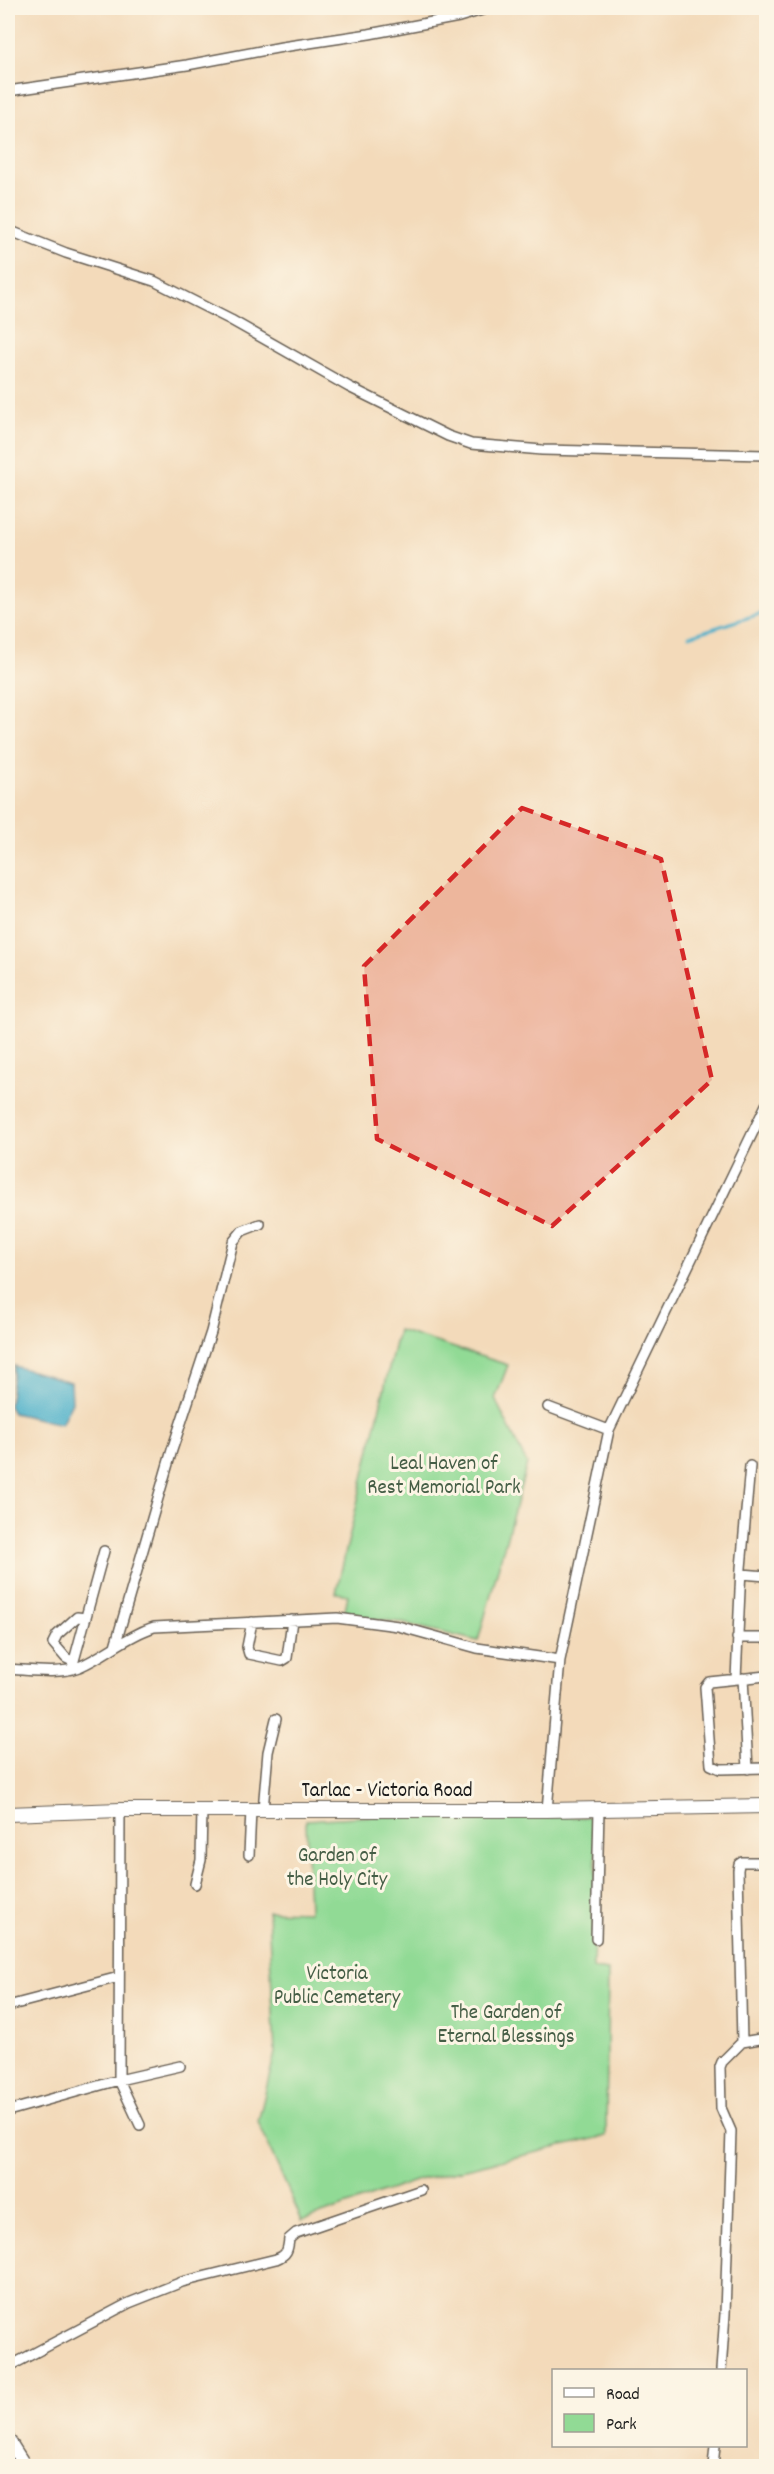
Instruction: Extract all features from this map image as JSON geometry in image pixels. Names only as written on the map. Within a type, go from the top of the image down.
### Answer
[{"type":"main road","name":"Tarlac - Victoria Road","points":[[8,1814],[120,1810],[547,1810],[766,1806]]},
{"type":"main road","points":[[8,2439],[25,2466]]},
{"type":"street","points":[[8,92],[369,34],[459,17],[489,8]]},
{"type":"street","points":[[8,230],[66,253],[154,281],[222,315],[349,387],[471,444],[553,450],[766,455]]},
{"type":"street","points":[[547,1810],[560,1660],[609,1430],[766,1105]]},
{"type":"street","points":[[115,1646],[172,1450],[211,1332],[231,1250],[242,1231],[260,1224]]},
{"type":"street","points":[[548,1407],[609,1430]]},
{"type":"street","points":[[748,1769],[737,1638],[750,1466]]},
{"type":"street","points":[[73,1665],[104,1551]]},
{"type":"street","points":[[742,1574],[766,1576]]},
{"type":"street","points":[[73,1665],[53,1643],[71,1621],[77,1617],[86,1618]]},
{"type":"street","points":[[8,1669],[51,1671],[73,1665],[115,1646],[140,1630],[154,1627],[337,1618],[398,1626],[477,1648],[560,1660]]},
{"type":"street","points":[[252,1622],[247,1647],[249,1654],[282,1660],[287,1658],[292,1620]]},
{"type":"street","points":[[737,1638],[766,1638]]},
{"type":"street","points":[[766,1676],[706,1684],[711,1765],[720,1769],[766,1768]]},
{"type":"street","points":[[249,1855],[276,1719]]},
{"type":"street","points":[[596,1939],[599,1809]]},
{"type":"street","points":[[120,1810],[119,2080],[140,2125]]},
{"type":"street","points":[[195,1884],[201,1860],[202,1810]]},
{"type":"street","points":[[742,2042],[738,1870],[742,1862],[766,1862]]},
{"type":"street","points":[[8,2006],[119,1977]]},
{"type":"street","points":[[721,2369],[731,2131],[721,2108],[720,2067],[722,2062],[742,2042],[766,2038]]},
{"type":"street","points":[[8,2111],[119,2080],[180,2066]]},
{"type":"street","points":[[8,2367],[129,2303],[182,2282],[284,2256],[288,2250],[289,2240],[306,2228],[422,2190]]},
{"type":"street","points":[[713,2466],[715,2447]]},
{"type":"highlighted area","points":[[522,808],[661,859],[712,1080],[552,1226],[377,1139],[364,966]]},
{"type":"green space","name":"Leal Haven of Rest Memorial Park","points":[[398,1330],[508,1365],[495,1399],[527,1464],[478,1641],[398,1622],[344,1615],[348,1595],[336,1593]]},
{"type":"green space","name":"The Garden of Eternal Blessings","points":[[372,1816],[597,1817],[593,1969],[608,1971],[606,2136],[418,2180],[302,2221],[258,2122],[275,2053],[268,1911],[309,1912],[306,1820]]},
{"type":"water","points":[[14,1366],[71,1382],[72,1402],[61,1424],[13,1413],[9,1406]]},
{"type":"waterway","points":[[689,636],[766,612]]},
{"type":"park label","name":"Garden of the Holy City","points":[[337,1866]]},
{"type":"park label","name":"Victoria Public Cemetery","points":[[337,1984]]}]
